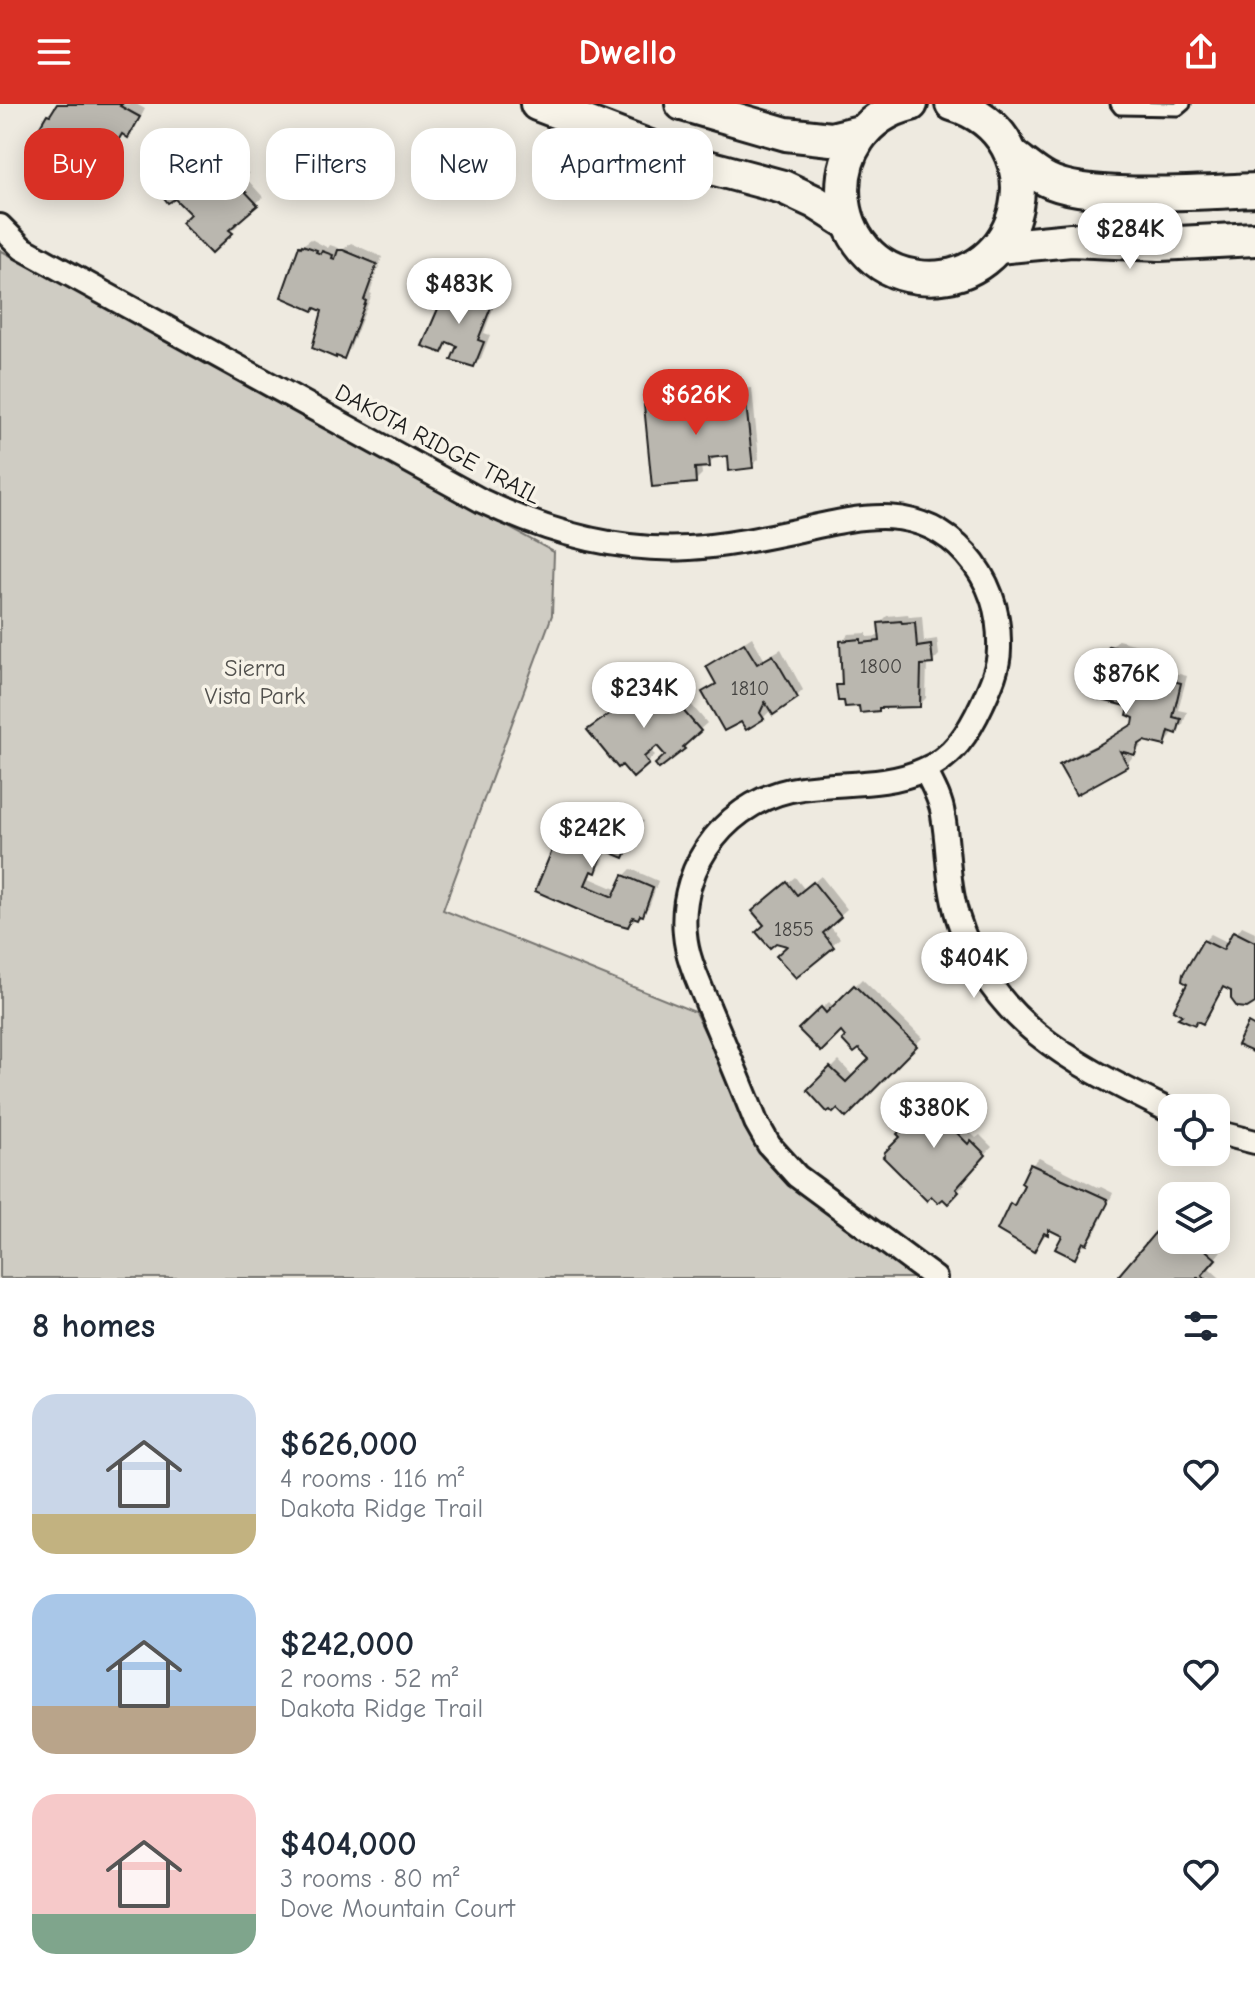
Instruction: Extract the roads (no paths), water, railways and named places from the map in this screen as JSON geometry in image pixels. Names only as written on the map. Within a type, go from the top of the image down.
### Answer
[{"type":"main road","points":[[537,104],[689,162],[783,187],[848,223]]},
{"type":"main road","points":[[682,104],[786,134],[831,139],[864,131]]},
{"type":"main road","points":[[905,105],[881,117],[864,131],[850,152],[843,175],[842,199],[848,223],[864,248],[887,267],[916,277],[946,277],[974,266],[998,247],[1011,226],[1018,203],[1018,178],[1012,155],[1001,136],[985,112],[952,104]]},
{"type":"main road","points":[[1012,155],[1048,181],[1085,190],[1151,193],[1255,190]]},
{"type":"main road","points":[[998,247],[1071,240],[1160,244],[1255,239]]},
{"type":"street","name":"DAKOTA RIDGE TRAIL","points":[[0,226],[22,248],[36,256],[482,501],[548,529],[582,538],[652,548],[687,548],[736,543],[855,517],[883,515],[923,524],[942,534],[979,569],[992,595],[1000,627],[999,657],[991,685],[969,731],[949,754],[925,770],[896,780],[800,788],[766,798],[743,810],[715,837],[694,869],[684,924],[689,958],[756,1122],[769,1145],[797,1176],[935,1278]]},
{"type":"street","points":[[925,770],[943,813],[949,874],[958,918],[975,959],[997,993],[1026,1027],[1062,1054],[1158,1105]]},
{"type":"street","points":[[1230,1136],[1255,1142]]},
{"type":"lane","points":[[1117,104],[1120,108],[1178,109],[1184,104]]},
{"type":"park label","name":"Sierra Vista Park","points":[[255,682]]}]
